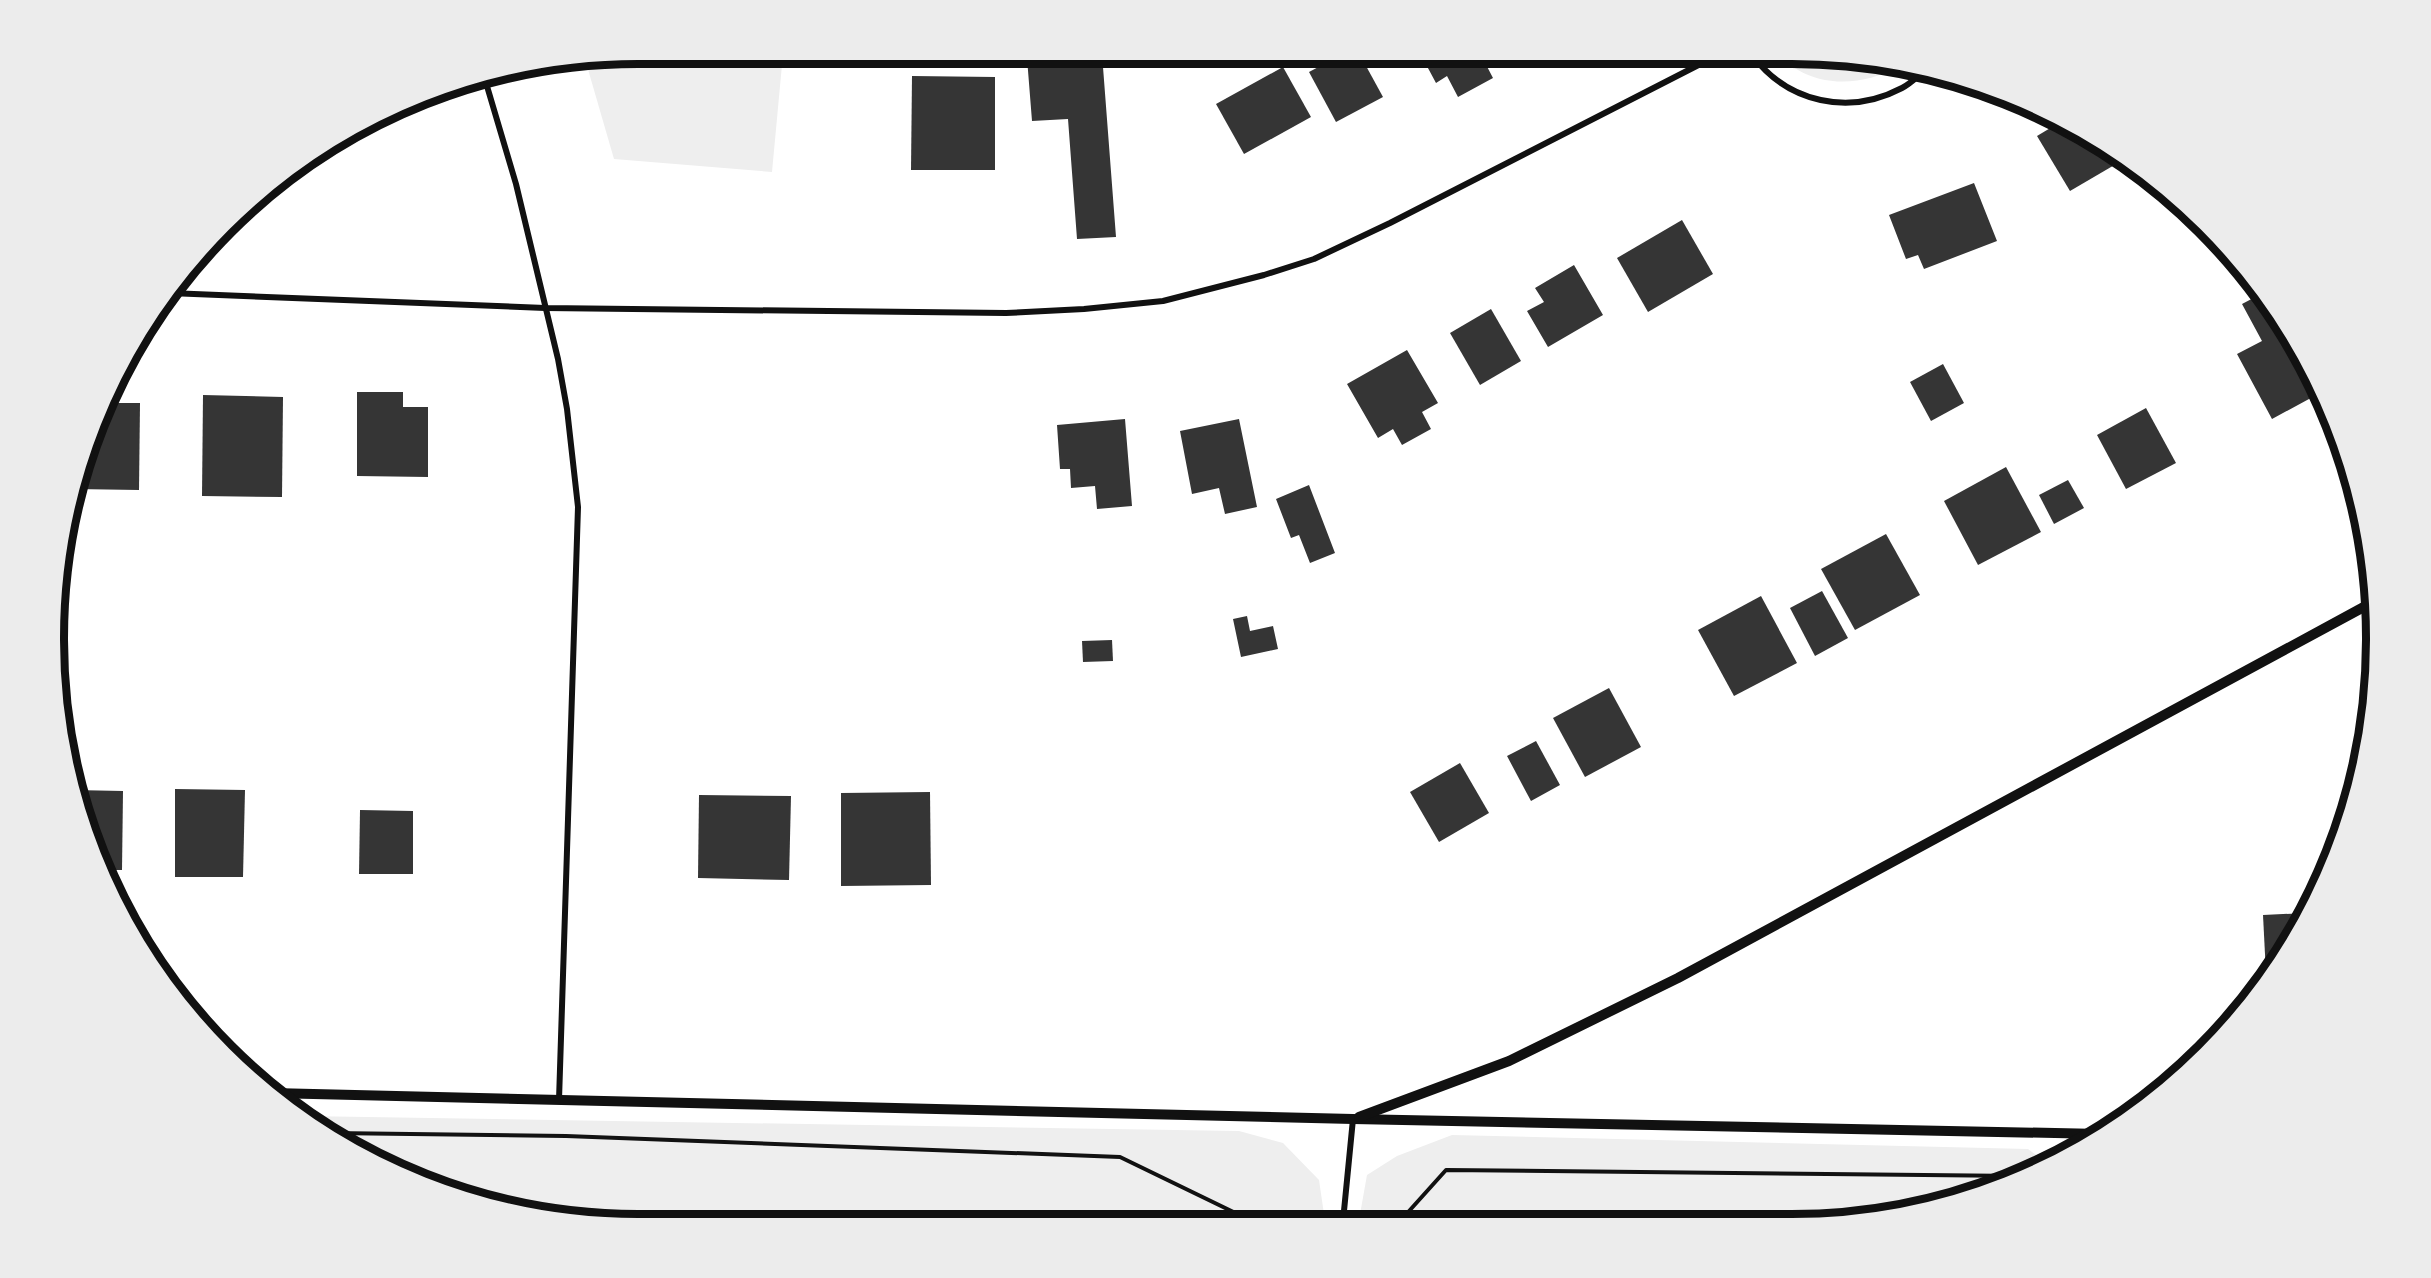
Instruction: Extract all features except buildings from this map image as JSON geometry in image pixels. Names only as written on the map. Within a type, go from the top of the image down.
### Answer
[{"type":"street","points":[[181,292],[545,308],[1006,313],[1084,309],[1163,301],[1314,259],[1390,223],[1700,64]]},
{"type":"street","points":[[1758,64],[1765,73],[1796,93],[1832,103],[1869,102],[1904,88],[1915,78]]},
{"type":"street","points":[[487,85],[516,184],[558,358],[567,409],[578,507],[559,1100]]},
{"type":"street","points":[[1353,1119],[1509,1061],[1678,978],[2365,606]]},
{"type":"street","points":[[287,1093],[2084,1134]]},
{"type":"street","points":[[1344,1214],[1353,1119]]},
{"type":"path","points":[[346,1133],[566,1136],[1120,1157],[1238,1214]]},
{"type":"path","points":[[1406,1214],[1446,1170],[1997,1176]]},
{"type":"shaded area","points":[[639,64],[782,64],[772,172],[614,159],[587,67]]},
{"type":"shaded area","points":[[1790,64],[1884,72],[1847,82],[1821,79]]},
{"type":"shaded area","points":[[319,1116],[1239,1131],[1283,1143],[1319,1180],[1324,1214],[639,1214],[601,1212],[564,1209],[527,1202],[454,1183],[385,1154]]},
{"type":"shaded area","points":[[1452,1135],[2028,1149],[2039,1157],[2012,1170],[1941,1194],[1867,1209],[1792,1214],[1360,1214],[1367,1175],[1397,1156]]}]
